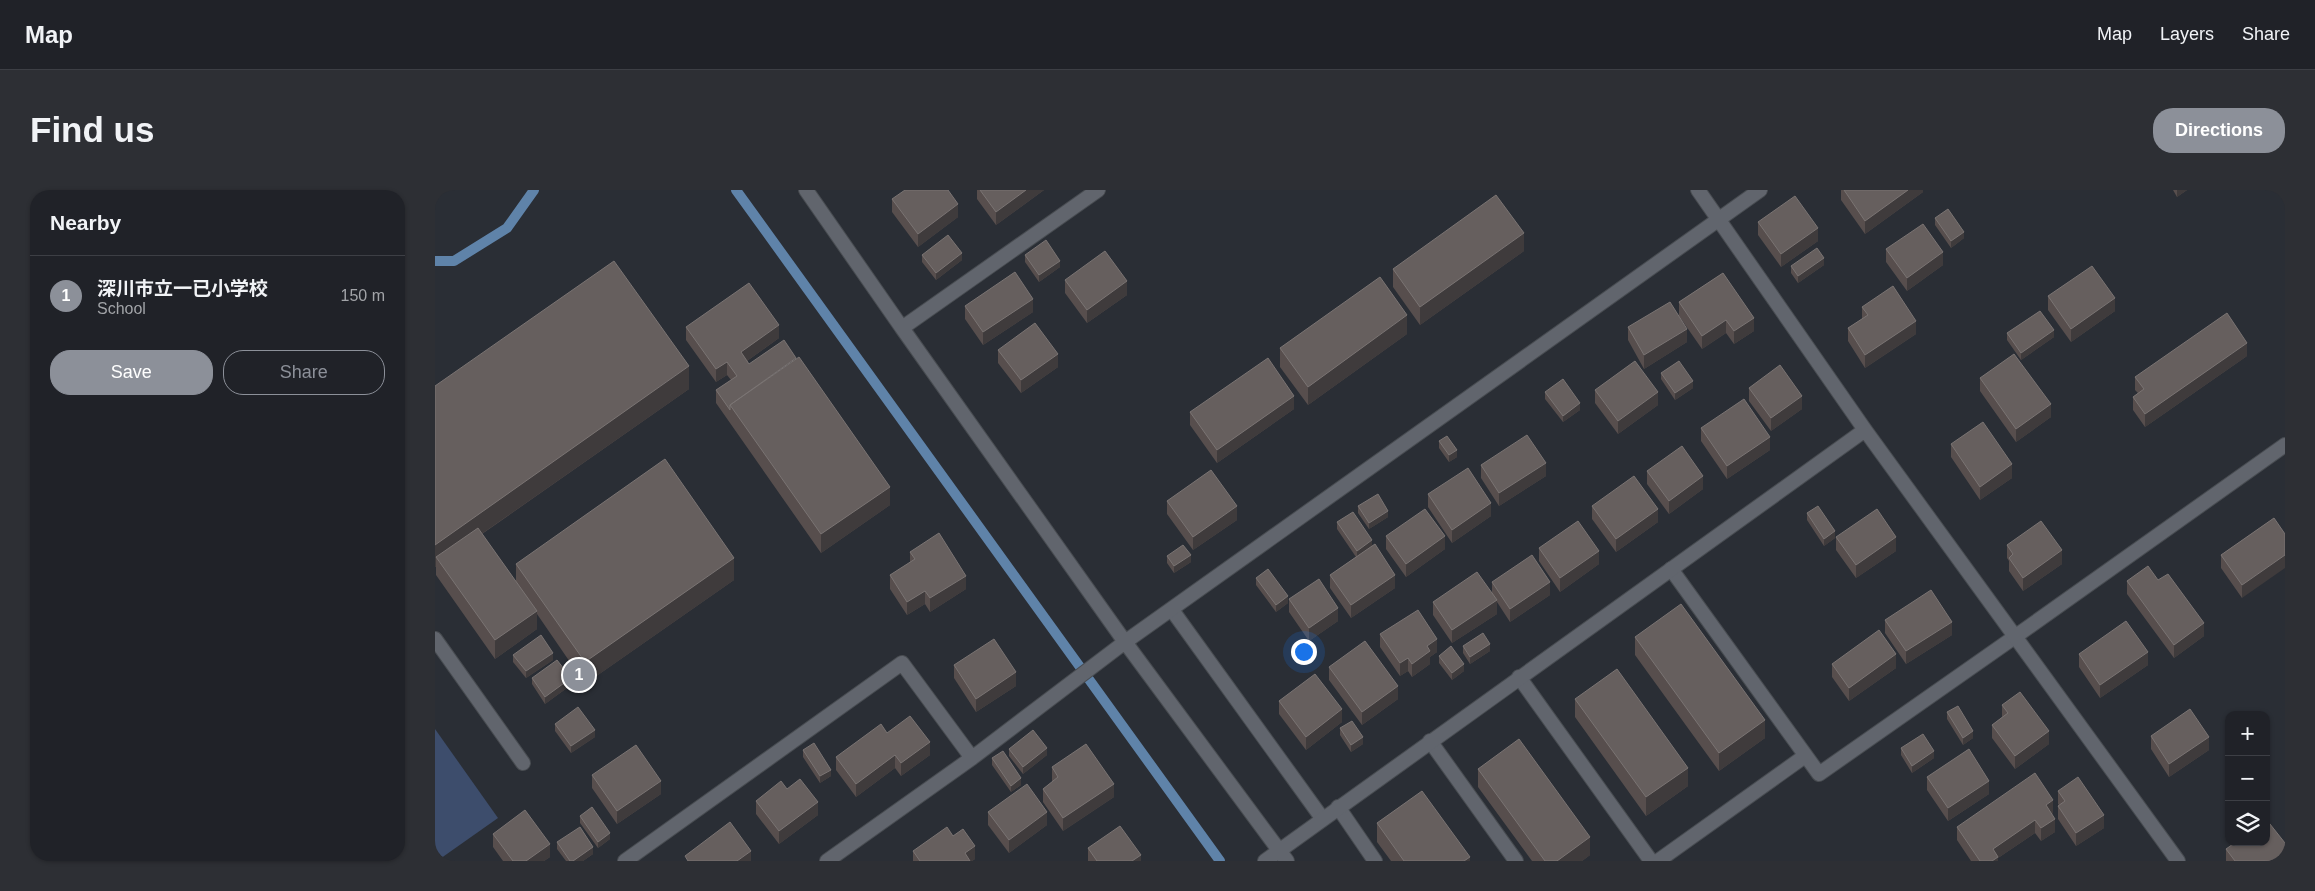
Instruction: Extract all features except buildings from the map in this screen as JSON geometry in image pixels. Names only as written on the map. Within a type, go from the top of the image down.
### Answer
[{"type":"street","points":[[806,190],[1125,642],[1283,856]]},
{"type":"street","points":[[902,328],[1097,190]]},
{"type":"street","points":[[1698,190],[1865,430],[2178,861]]},
{"type":"street","points":[[827,861],[972,758],[1125,642],[1760,190]]},
{"type":"street","points":[[1265,861],[1283,856],[1322,818],[1865,430]]},
{"type":"street","points":[[1671,569],[1819,774],[2285,444]]},
{"type":"street","points":[[1172,610],[1322,818]]},
{"type":"street","points":[[435,639],[523,763]]},
{"type":"street","points":[[625,861],[902,662],[972,758]]},
{"type":"street","points":[[1519,677],[1651,861]]},
{"type":"street","points":[[1430,742],[1516,861]]},
{"type":"street","points":[[1658,861],[1805,756]]},
{"type":"street","points":[[1338,807],[1375,861]]},
{"type":"shaded area","points":[[435,729],[498,818],[437,861],[435,861]]},
{"type":"waterway","points":[[435,261],[454,261],[507,228],[534,190]]},
{"type":"waterway","points":[[736,190],[1220,861]]},
{"type":"place","name":"深川市立一已小学校","points":[[579,675]]}]
